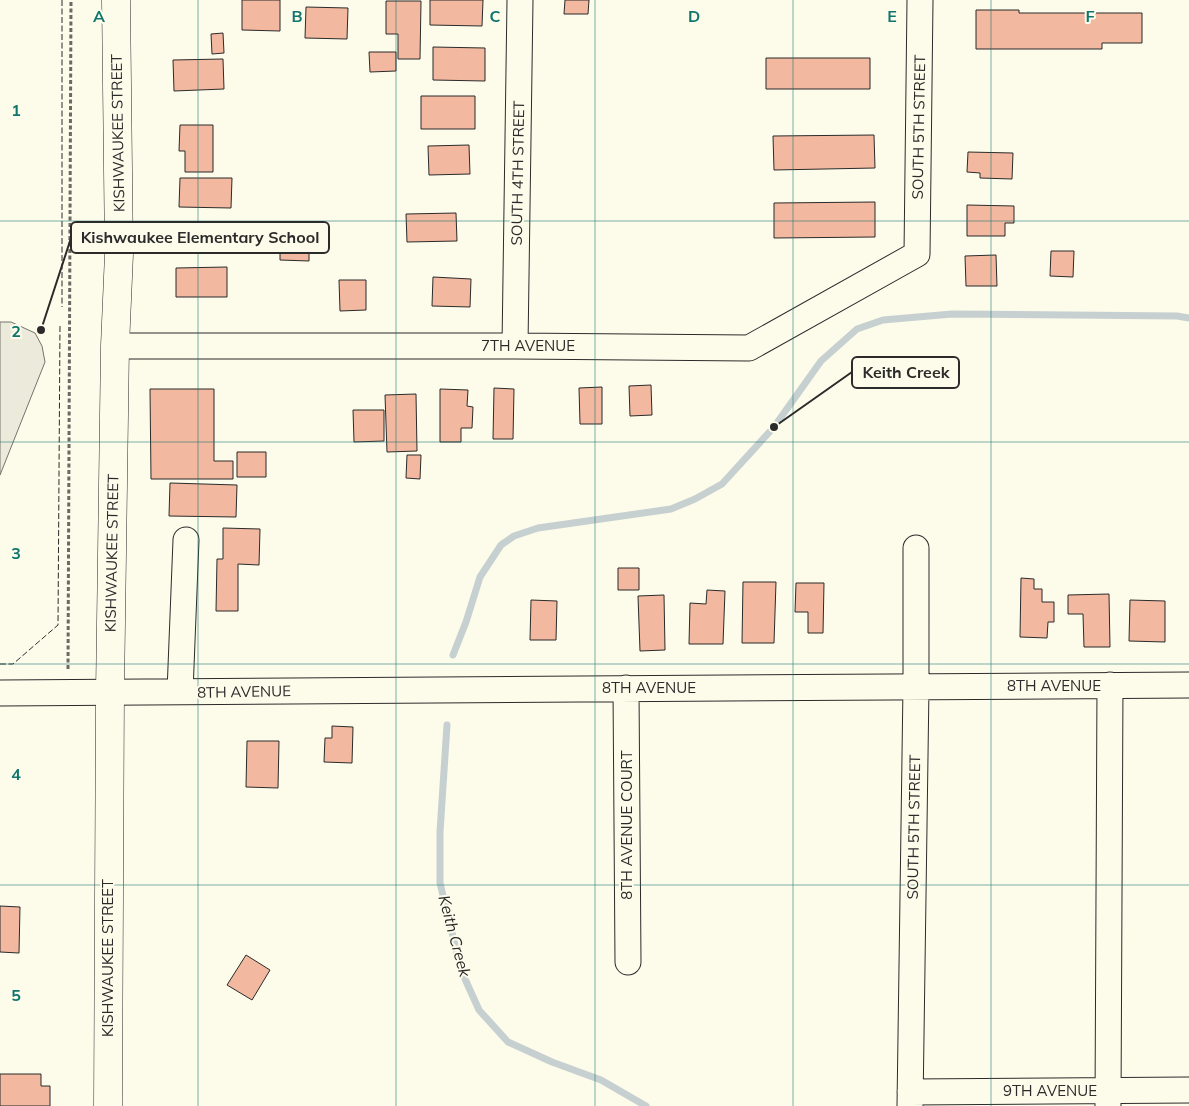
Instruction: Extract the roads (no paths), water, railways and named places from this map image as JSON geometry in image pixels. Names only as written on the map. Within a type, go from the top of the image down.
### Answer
[{"type":"main road","name":"KISHWAUKEE STREET","points":[[108,1106],[114,346],[119,254],[116,0]]},
{"type":"street","name":"SOUTH 4TH STREET","points":[[515,346],[520,0]]},
{"type":"street","name":"SOUTH 5TH STREET","points":[[917,254],[920,0]]},
{"type":"street","name":"7TH AVENUE","points":[[114,346],[749,348],[917,254]]},
{"type":"street","points":[[180,692],[186,540]]},
{"type":"street","name":"SOUTH 5TH STREET","points":[[910,1099],[916,686],[916,548]]},
{"type":"street","points":[[1108,1098],[1110,685]]},
{"type":"street","name":"8TH AVENUE","points":[[0,693],[1189,685]]},
{"type":"street","name":"8TH AVENUE COURT","points":[[626,688],[628,962]]},
{"type":"street","name":"9TH AVENUE","points":[[910,1099],[1108,1098],[1189,1090]]},
{"type":"waterway","name":"Keith Creek","points":[[453,655],[480,577],[501,545],[514,536],[538,528],[671,509],[695,499],[722,484],[774,427],[821,361],[857,329],[883,320],[952,314],[1177,316],[1189,318]]},
{"type":"waterway","name":"Keith Creek","points":[[447,725],[440,832],[440,883],[461,970],[479,1010],[508,1042],[552,1062],[601,1080],[646,1106]]},
{"type":"place","name":"Kishwaukee Elementary School","points":[[41,330]]},
{"type":"place","name":"Keith Creek","points":[[774,427]]}]
